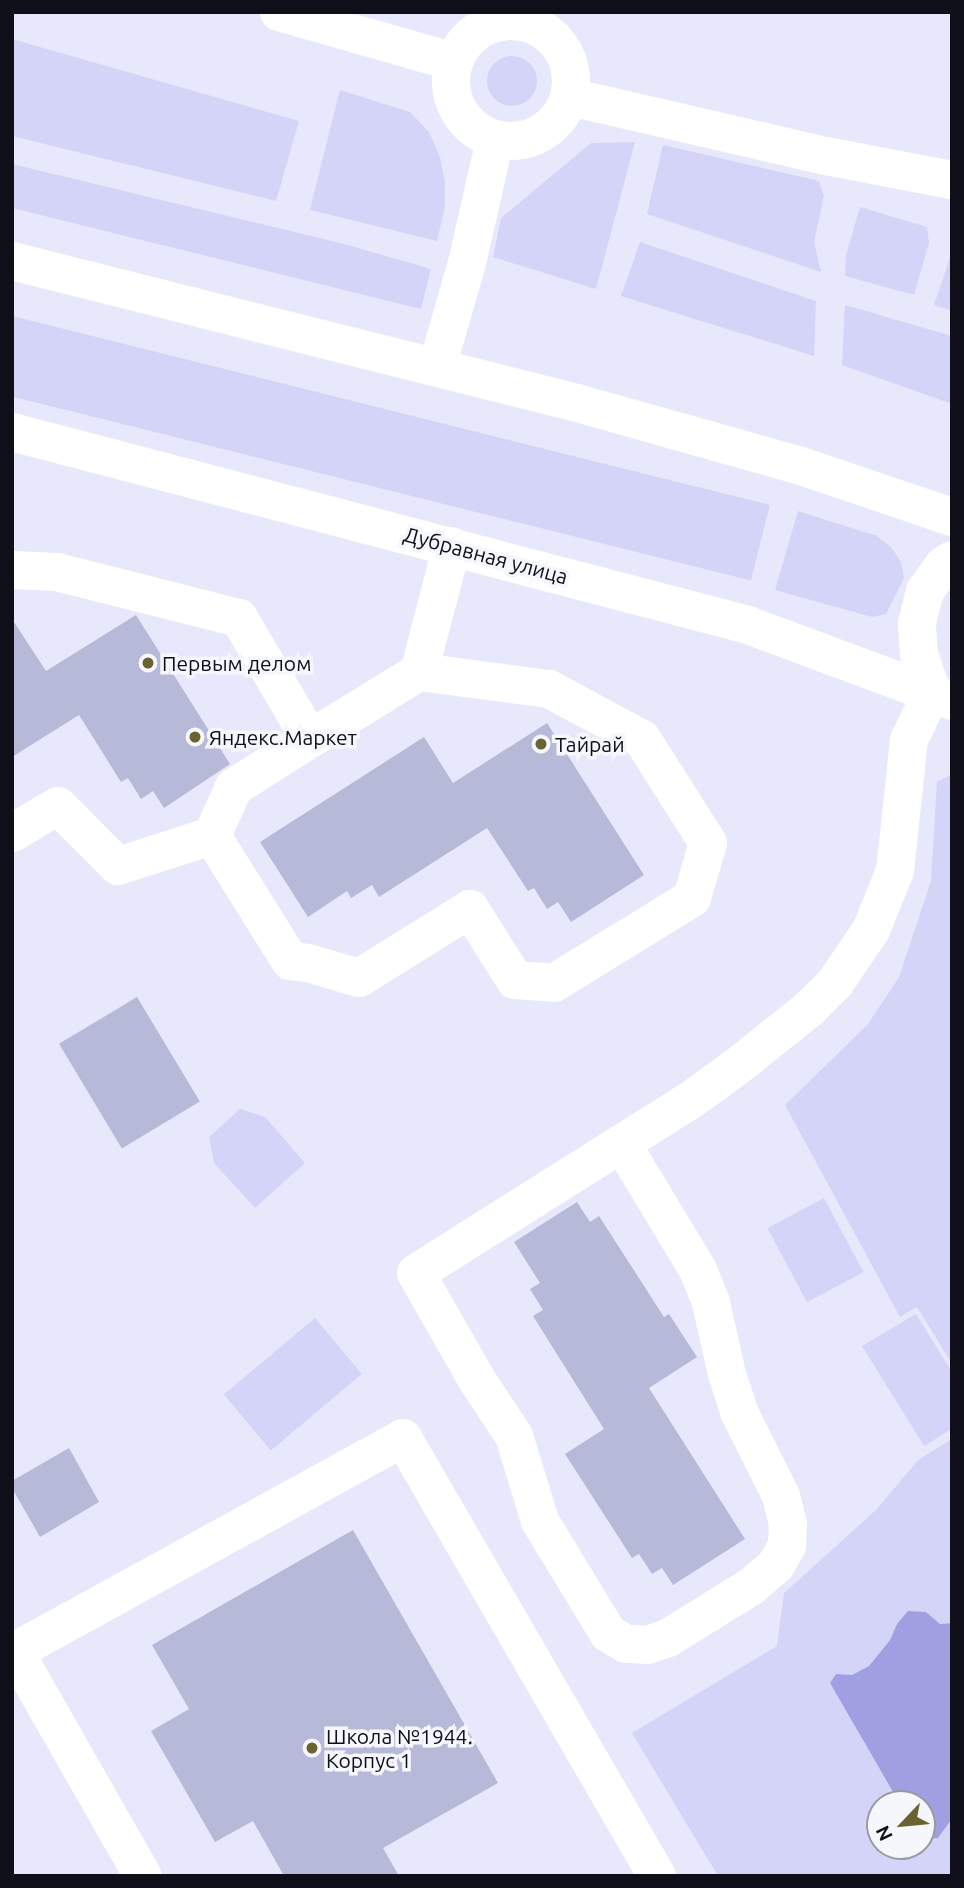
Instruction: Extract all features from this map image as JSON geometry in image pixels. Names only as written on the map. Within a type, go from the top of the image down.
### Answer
[{"type":"main road","points":[[279,12],[454,62]]},
{"type":"main road","points":[[528,17],[564,51],[570,66],[570,97],[554,124],[541,134],[511,142],[495,140],[474,128],[457,110],[450,78],[454,62],[461,48],[482,27],[528,17]]},
{"type":"main road","points":[[570,97],[826,156],[952,180]]},
{"type":"main road","points":[[437,367],[467,263],[495,140]]},
{"type":"main road","points":[[12,261],[437,367],[798,465],[952,517]]},
{"type":"main road","name":"Дубравная улица","points":[[12,432],[748,625],[942,696]]},
{"type":"main road","points":[[419,672],[452,546]]},
{"type":"main road","points":[[622,1144],[698,1270],[711,1303],[727,1374],[740,1412],[781,1496],[788,1524],[787,1546],[776,1566],[752,1586],[668,1638],[648,1646],[626,1644],[608,1633],[540,1521],[514,1436],[477,1380],[416,1273],[622,1144],[735,1068],[809,1009],[850,963],[871,930],[895,871],[909,740],[942,696],[916,639],[919,606],[933,577],[952,561]]},
{"type":"main road","points":[[12,570],[57,572],[239,618],[310,739]]},
{"type":"main road","points":[[12,833],[58,806],[118,866],[212,836],[234,787],[419,672],[549,689],[642,739],[708,843],[692,898],[554,983],[514,980],[470,909],[359,978],[309,962],[290,961],[212,836]]},
{"type":"main road","points":[[143,1876],[13,1652],[403,1438],[657,1876]]},
{"type":"shaded area","points":[[12,39],[299,121],[276,201],[12,136]]},
{"type":"shaded area","points":[[512,56],[530,63],[537,81],[530,99],[512,106],[494,99],[487,81],[494,63]]},
{"type":"shaded area","points":[[340,90],[410,112],[429,132],[440,157],[445,183],[445,206],[437,241],[310,210]]},
{"type":"shaded area","points":[[635,142],[596,289],[493,257],[501,218],[591,143]]},
{"type":"shaded area","points":[[663,145],[819,181],[824,196],[814,242],[821,272],[647,214]]},
{"type":"shaded area","points":[[12,164],[344,244],[431,269],[421,309],[12,208]]},
{"type":"shaded area","points":[[860,207],[927,227],[929,243],[914,295],[845,276],[846,255]]},
{"type":"shaded area","points":[[640,242],[816,301],[814,356],[621,296]]},
{"type":"shaded area","points":[[952,252],[952,311],[934,305]]},
{"type":"shaded area","points":[[845,305],[952,336],[952,404],[842,365]]},
{"type":"shaded area","points":[[12,316],[770,505],[751,581],[12,396]]},
{"type":"shaded area","points":[[798,511],[877,536],[891,547],[901,562],[904,578],[886,614],[872,617],[775,590]]},
{"type":"shaded area","points":[[952,774],[952,1364],[917,1307],[900,1317],[785,1105],[868,1024],[899,977],[931,881],[937,782]]},
{"type":"shaded area","points":[[240,1109],[265,1117],[305,1163],[255,1208],[214,1163],[209,1137]]},
{"type":"shaded area","points":[[824,1198],[863,1272],[807,1302],[767,1228]]},
{"type":"shaded area","points":[[916,1314],[952,1372],[952,1429],[924,1446],[862,1346]]},
{"type":"shaded area","points":[[315,1318],[362,1374],[271,1450],[224,1394]]},
{"type":"shaded area","points":[[952,1439],[952,1623],[940,1624],[926,1612],[897,1624],[890,1640],[869,1666],[852,1675],[836,1674],[830,1683],[892,1790],[866,1790],[866,1860],[936,1860],[936,1838],[952,1819],[952,1876],[718,1876],[632,1733],[777,1646],[784,1593],[877,1509],[918,1460]]},
{"type":"shaded area","points":[[908,1611],[926,1612],[940,1624],[952,1623],[952,1819],[938,1838],[936,1790],[892,1790],[830,1683],[836,1674],[852,1675],[869,1666],[890,1640],[897,1624]]},
{"type":"building","points":[[136,615],[230,764],[164,808],[153,791],[141,799],[128,778],[121,782],[79,715],[12,757],[12,619],[46,671]]},
{"type":"building","points":[[547,723],[644,875],[571,922],[558,902],[547,909],[534,888],[528,891],[487,828],[379,897],[372,885],[351,898],[347,891],[308,917],[260,842],[424,737],[453,783]]},
{"type":"building","points":[[137,997],[200,1102],[122,1148],[59,1044]]},
{"type":"building","points":[[577,1202],[590,1222],[599,1216],[664,1317],[669,1314],[697,1357],[649,1388],[745,1539],[673,1585],[662,1568],[652,1574],[639,1554],[632,1558],[565,1454],[604,1429],[533,1316],[543,1310],[530,1289],[540,1283],[514,1242]]},
{"type":"building","points":[[69,1448],[99,1502],[40,1537],[12,1488],[12,1481]]},
{"type":"building","points":[[353,1530],[498,1783],[383,1848],[399,1876],[284,1876],[253,1821],[215,1842],[151,1731],[189,1709],[152,1645]]},
{"type":"place","name":"Первым делом","points":[[148,663]]},
{"type":"place","name":"Яндекс.Маркет","points":[[195,737]]},
{"type":"place","name":"Тайрай","points":[[541,744]]},
{"type":"place","name":"Школа №1944. Корпус 1","points":[[312,1748]]}]
